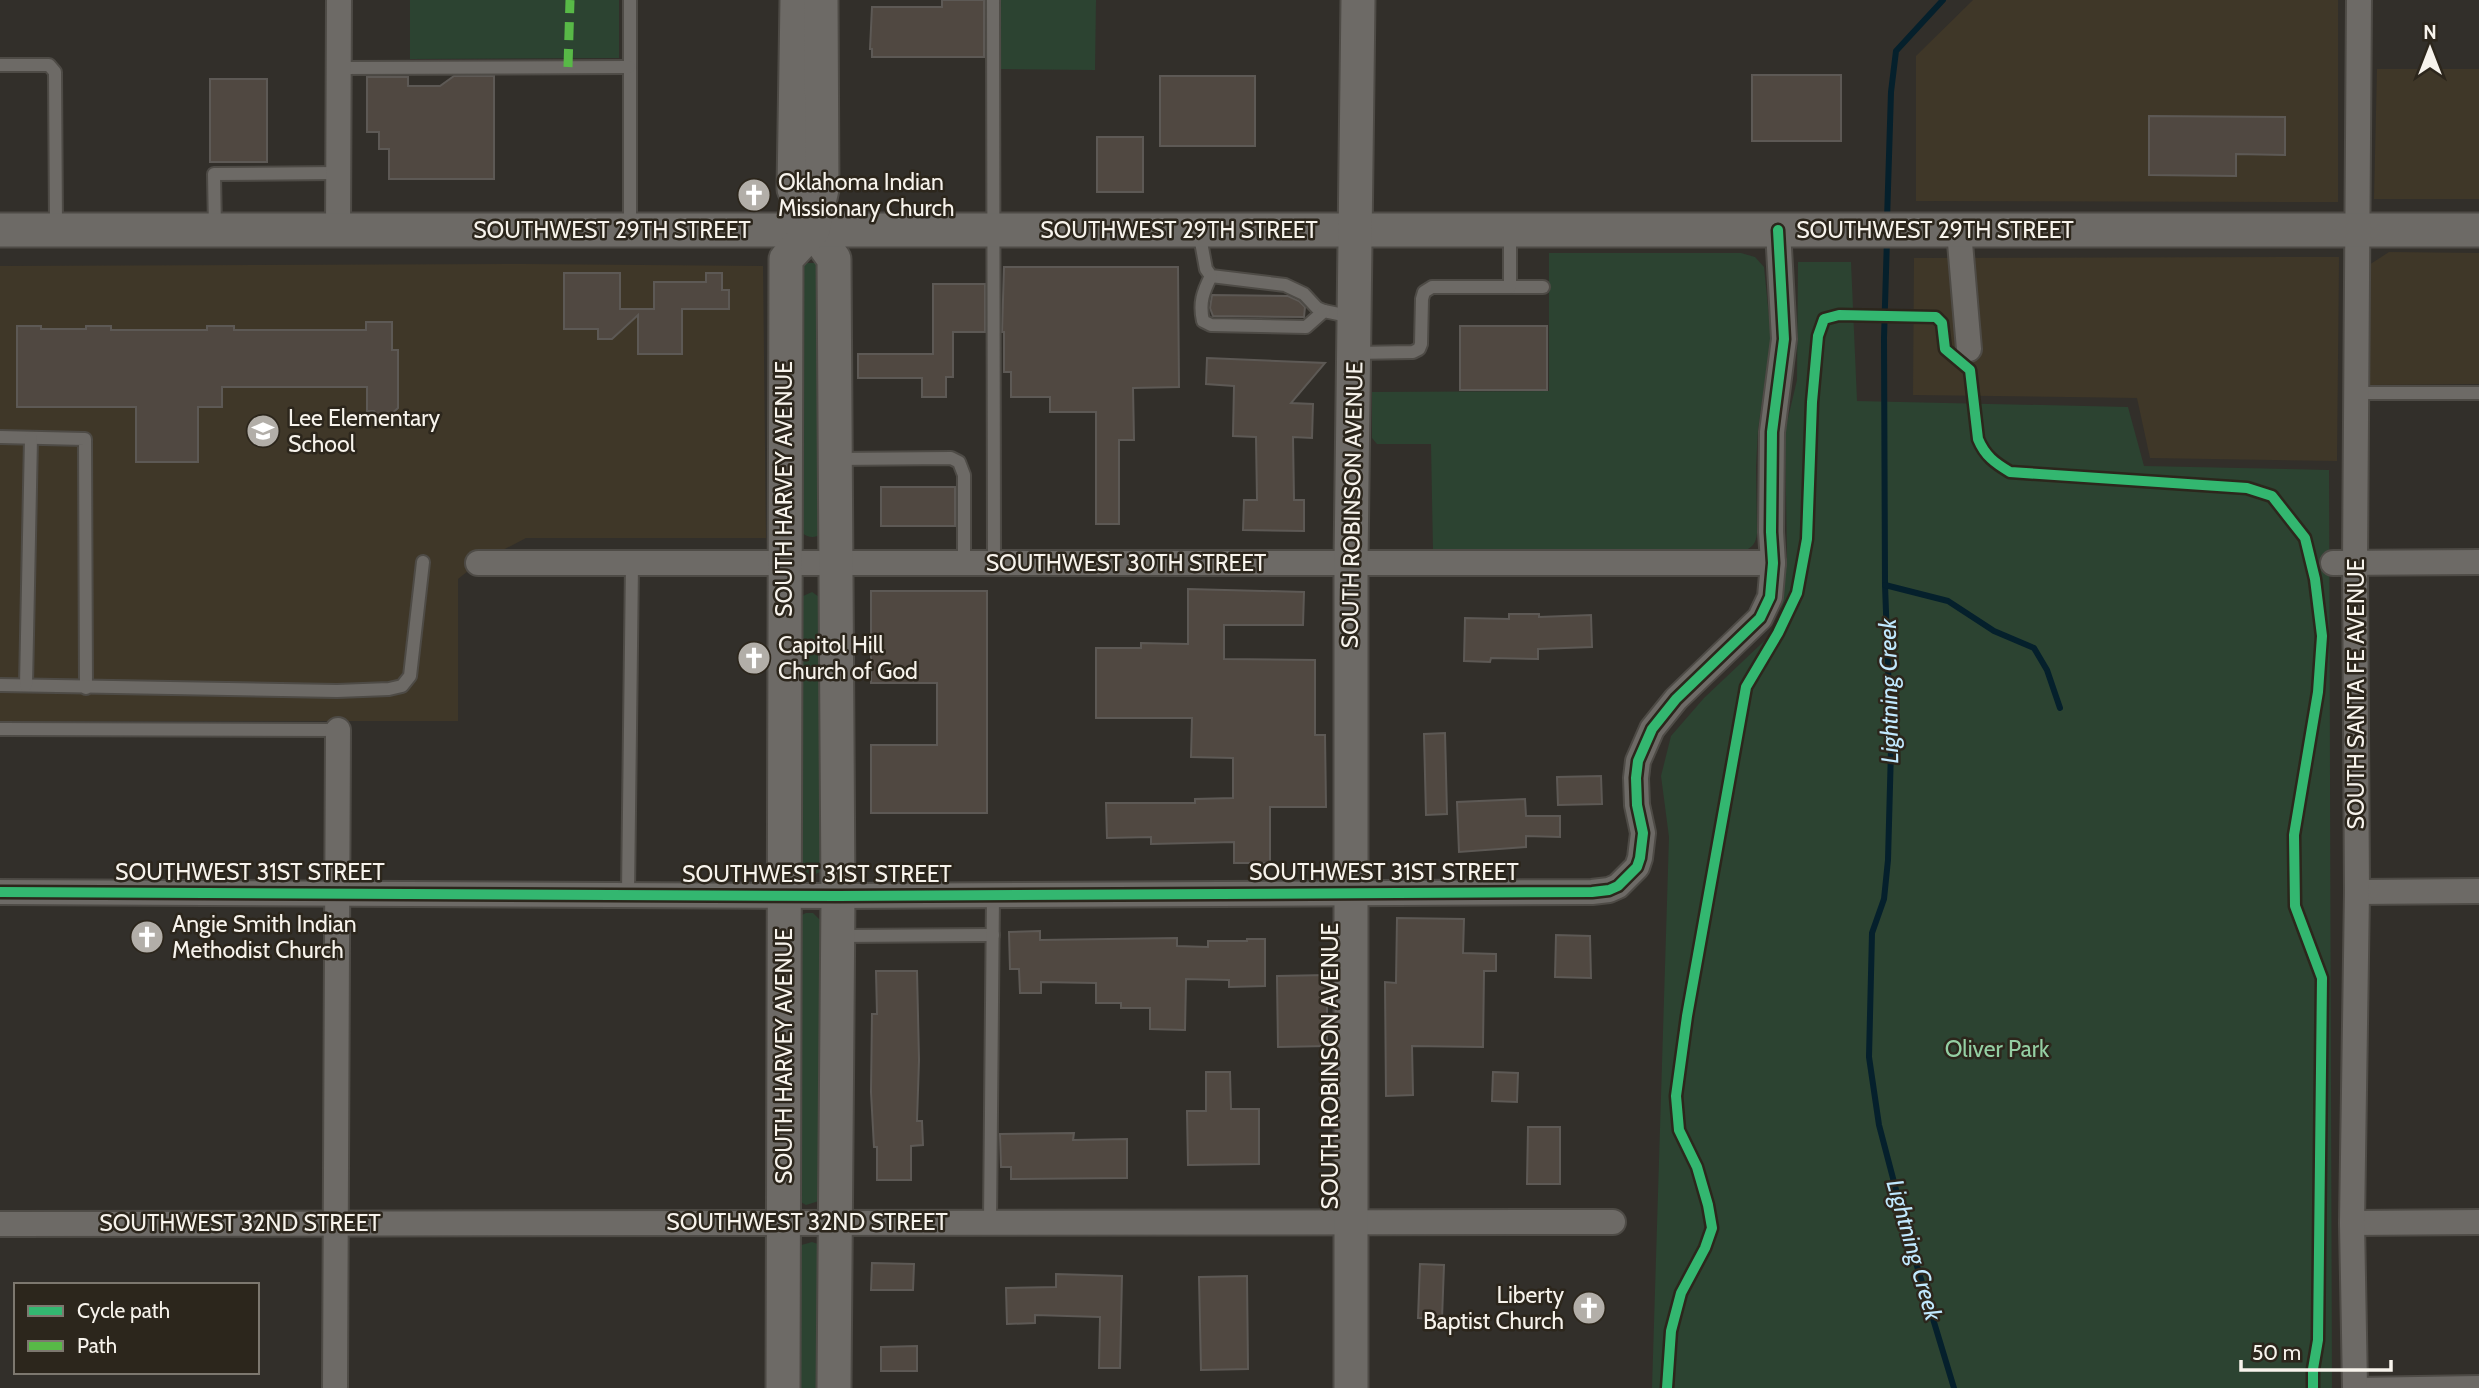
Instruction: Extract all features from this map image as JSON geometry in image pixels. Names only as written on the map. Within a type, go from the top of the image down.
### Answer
[{"type":"street","points":[[338,231],[339,0]]},
{"type":"street","points":[[797,0],[794,188],[813,230],[834,259],[838,896],[834,1388]]},
{"type":"street","points":[[813,230],[822,189],[821,0]]},
{"type":"street","name":"SOUTH ROBINSON AVENUE","points":[[1351,1388],[1350,892],[1354,354],[1339,314],[1356,230],[1357,0]]},
{"type":"street","name":"SOUTH SANTA FE AVENUE","points":[[2355,1386],[2353,1223],[2357,892],[2344,563],[2358,393],[2359,0]]},
{"type":"street","name":"SOUTHWEST 29TH STREET","points":[[0,230],[2479,230]]},
{"type":"street","name":"SOUTH HARVEY AVENUE","points":[[783,1388],[786,259],[813,230]]},
{"type":"street","points":[[1773,563],[1772,432],[1784,339],[1777,230]]},
{"type":"street","points":[[1946,231],[1969,349]]},
{"type":"street","points":[[2344,563],[2479,562]]},
{"type":"street","name":"SOUTHWEST 30TH STREET","points":[[478,563],[1773,563]]},
{"type":"street","name":"SOUTHWEST 31ST STREET","points":[[0,892],[838,896],[1609,890],[1637,867],[1642,851],[1643,833],[1635,794],[1638,761],[1645,741],[1676,699],[1760,618],[1770,597],[1773,563]]},
{"type":"street","points":[[335,1388],[338,730]]},
{"type":"street","points":[[2357,892],[2479,891]]},
{"type":"street","name":"SOUTHWEST 32ND STREET","points":[[0,1224],[1613,1222]]},
{"type":"street","points":[[2353,1223],[2479,1222]]},
{"type":"lane","points":[[630,0],[630,231]]},
{"type":"lane","points":[[993,0],[994,563]]},
{"type":"lane","points":[[0,65],[50,65],[55,72],[56,230]]},
{"type":"lane","points":[[340,68],[629,67]]},
{"type":"lane","points":[[215,231],[214,174],[338,173]]},
{"type":"lane","points":[[1510,230],[1510,287]]},
{"type":"lane","points":[[1199,231],[1206,269],[1211,276],[1285,285],[1304,294],[1317,308],[1339,314]]},
{"type":"lane","points":[[1211,276],[1203,292],[1200,307],[1203,321],[1210,325],[1306,327],[1339,314]]},
{"type":"lane","points":[[1354,354],[1413,352],[1419,349],[1422,299],[1424,292],[1432,287],[1543,287]]},
{"type":"lane","points":[[2358,393],[2479,393]]},
{"type":"lane","points":[[0,438],[85,439],[86,688]]},
{"type":"lane","points":[[26,685],[31,438]]},
{"type":"lane","points":[[834,459],[951,458],[959,462],[964,475],[964,564]]},
{"type":"lane","points":[[0,685],[389,690],[402,686],[410,676],[423,562]]},
{"type":"lane","points":[[628,894],[632,564]]},
{"type":"lane","points":[[0,729],[338,730]]},
{"type":"lane","points":[[990,1222],[993,895]]},
{"type":"lane","points":[[837,936],[993,935]]},
{"type":"lane","points":[[2355,1386],[2479,1382]]},
{"type":"shaded area","points":[[1973,0],[2338,0],[2338,202],[1916,201],[1916,56]]},
{"type":"shaded area","points":[[2377,69],[2479,69],[2479,199],[2374,199]]},
{"type":"shaded area","points":[[2389,252],[2479,253],[2479,384],[2369,385],[2369,265]]},
{"type":"shaded area","points":[[2339,257],[2337,461],[2150,458],[2137,398],[1913,395],[1914,258]]},
{"type":"shaded area","name":"Lee Elementary School","points":[[0,266],[763,266],[766,538],[526,538],[478,563],[458,579],[458,721],[0,721]]},
{"type":"green space","points":[[410,0],[619,0],[619,58],[410,59]]},
{"type":"green space","points":[[1000,0],[1096,0],[1095,70],[999,69]]},
{"type":"green space","points":[[1549,253],[1741,253],[1755,257],[1764,267],[1770,343],[1758,430],[1757,533],[1750,548],[1744,551],[1433,551],[1431,444],[1377,444],[1372,438],[1372,392],[1549,391]]},
{"type":"green space","name":"Oliver Park","points":[[1798,262],[1851,262],[1857,401],[2128,407],[2144,466],[2329,470],[2332,1388],[1652,1388],[1669,837],[1661,776],[1671,736],[1704,698],[1778,628],[1787,557],[1785,431],[1797,380]]},
{"type":"green space","points":[[807,263],[816,263],[822,268],[822,533],[812,537],[801,532],[801,267]]},
{"type":"green space","points":[[812,592],[822,599],[822,871],[812,876],[799,867],[801,597]]},
{"type":"green space","points":[[813,913],[823,923],[819,1201],[806,1205],[799,1201],[800,916]]},
{"type":"green space","points":[[812,1242],[818,1244],[823,1252],[823,1388],[795,1388],[798,1246]]},
{"type":"building","points":[[942,0],[984,0],[984,57],[872,57],[872,7],[942,7]]},
{"type":"building","points":[[1752,75],[1841,75],[1841,141],[1752,141]]},
{"type":"building","points":[[454,76],[494,76],[494,179],[389,179],[389,149],[379,149],[379,132],[367,132],[367,77],[408,77],[408,86],[440,86]]},
{"type":"building","points":[[1160,76],[1255,76],[1255,146],[1160,146]]},
{"type":"building","points":[[210,79],[267,79],[267,162],[210,162]]},
{"type":"building","points":[[2149,116],[2285,117],[2285,155],[2236,154],[2236,176],[2149,175]]},
{"type":"building","points":[[1097,137],[1143,137],[1143,192],[1097,192]]},
{"type":"building","points":[[1004,267],[1178,267],[1179,387],[1133,388],[1134,440],[1119,440],[1119,524],[1096,524],[1096,412],[1050,412],[1050,397],[1011,397],[1011,372],[1004,372]]},
{"type":"building","points":[[564,273],[620,273],[620,309],[654,309],[654,282],[706,282],[706,273],[722,273],[722,290],[729,290],[729,309],[682,309],[682,354],[638,354],[638,315],[612,339],[598,339],[598,329],[564,329]]},
{"type":"building","points":[[933,284],[985,284],[985,332],[953,332],[953,377],[946,377],[946,397],[922,397],[922,378],[858,378],[858,354],[933,354]]},
{"type":"building","points":[[1212,295],[1288,296],[1305,307],[1304,317],[1213,316],[1210,308]]},
{"type":"building","points":[[366,322],[392,322],[392,350],[398,350],[398,408],[388,417],[378,417],[374,411],[367,411],[367,387],[222,387],[222,407],[198,407],[198,462],[136,462],[136,407],[17,407],[17,326],[86,329],[86,326],[111,326],[111,330],[207,330],[207,326],[234,326],[234,330],[366,330]]},
{"type":"building","points":[[1460,326],[1547,326],[1547,390],[1460,390]]},
{"type":"building","points":[[1207,358],[1325,363],[1291,403],[1313,404],[1312,438],[1293,437],[1294,500],[1304,500],[1304,531],[1243,530],[1244,500],[1257,500],[1256,437],[1233,436],[1234,386],[1206,384]]},
{"type":"building","points":[[881,487],[955,487],[955,526],[881,526]]},
{"type":"building","points":[[1188,589],[1304,592],[1303,625],[1224,625],[1224,659],[1315,660],[1315,735],[1325,735],[1326,807],[1270,807],[1270,863],[1234,863],[1234,842],[1151,844],[1151,837],[1107,838],[1106,803],[1195,803],[1195,799],[1233,798],[1233,758],[1191,757],[1192,718],[1096,718],[1096,648],[1141,648],[1141,643],[1188,644]]},
{"type":"building","points":[[871,591],[987,591],[987,813],[871,813],[871,745],[937,745],[937,683],[871,683]]},
{"type":"building","points":[[1509,614],[1539,614],[1539,617],[1591,615],[1592,647],[1538,649],[1538,659],[1491,658],[1490,662],[1464,661],[1465,618],[1509,619]]},
{"type":"building","points":[[1445,733],[1447,814],[1426,815],[1424,734]]},
{"type":"building","points":[[1601,776],[1602,804],[1558,805],[1557,777]]},
{"type":"building","points":[[1525,799],[1526,816],[1560,816],[1560,837],[1526,836],[1526,847],[1459,852],[1457,802]]},
{"type":"building","points":[[1397,918],[1464,919],[1463,953],[1496,954],[1496,971],[1484,971],[1483,1047],[1412,1046],[1413,1095],[1386,1096],[1385,982],[1396,983]]},
{"type":"building","points":[[1040,931],[1040,940],[1177,938],[1177,946],[1208,947],[1208,941],[1265,939],[1265,986],[1229,987],[1229,980],[1186,979],[1185,1030],[1150,1029],[1150,1008],[1121,1008],[1121,1003],[1096,1003],[1096,983],[1041,982],[1041,993],[1020,993],[1019,969],[1010,969],[1009,932]]},
{"type":"building","points":[[1556,935],[1590,936],[1591,978],[1555,977]]},
{"type":"building","points":[[876,971],[917,971],[917,1121],[922,1121],[923,1145],[911,1146],[911,1180],[877,1180],[877,1147],[874,1147],[871,1092],[872,1014],[877,1014]]},
{"type":"building","points":[[1327,975],[1327,1046],[1278,1047],[1277,976]]},
{"type":"building","points":[[1206,1072],[1230,1072],[1231,1109],[1259,1109],[1259,1164],[1188,1165],[1187,1111],[1206,1111]]},
{"type":"building","points":[[1493,1072],[1518,1073],[1517,1102],[1492,1101]]},
{"type":"building","points":[[1528,1127],[1560,1127],[1560,1184],[1527,1184]]},
{"type":"building","points":[[1074,1133],[1073,1140],[1127,1139],[1127,1178],[1011,1179],[1011,1167],[1001,1167],[1000,1134]]},
{"type":"building","points":[[872,1263],[914,1264],[913,1290],[871,1290]]},
{"type":"building","points":[[1420,1264],[1444,1265],[1442,1319],[1418,1318]]},
{"type":"building","points":[[1056,1274],[1122,1276],[1120,1368],[1099,1368],[1100,1317],[1035,1315],[1035,1323],[1007,1324],[1006,1288],[1056,1287]]},
{"type":"building","points":[[1247,1276],[1248,1369],[1201,1370],[1199,1277]]},
{"type":"building","points":[[917,1346],[917,1371],[881,1371],[881,1347]]},
{"type":"waterway","name":"Lightning Creek","points":[[1887,220],[1891,92],[1896,51],[1943,0]]},
{"type":"waterway","name":"Lightning Creek","points":[[1887,238],[1884,338],[1885,585],[1891,749],[1888,860],[1884,899],[1872,933],[1869,1057],[1879,1125],[1910,1243],[1954,1388]]},
{"type":"waterway","points":[[1885,585],[1948,601],[1994,631],[2034,648],[2047,670],[2060,708]]},
{"type":"marked path","points":[[568,67],[570,0]]},
{"type":"cycle path","points":[[0,892],[838,896],[1609,890],[1618,886],[1637,867],[1640,858],[1643,833],[1637,805],[1636,778],[1638,761],[1652,729],[1676,699],[1760,618],[1770,597],[1773,563],[1772,432],[1784,339],[1778,230]]},
{"type":"cycle path","points":[[1667,1388],[1671,1331],[1681,1293],[1705,1248],[1712,1228],[1697,1167],[1679,1130],[1676,1096],[1687,1016],[1746,687],[1778,633],[1797,593],[1807,539],[1812,402],[1818,336],[1824,319],[1839,315],[1936,317],[1942,323],[1945,349],[1970,370],[1978,439],[1991,458],[2010,472],[2247,488],[2272,496],[2305,538],[2315,579],[2322,636],[2318,692],[2294,835],[2295,906],[2322,978],[2318,1340],[2313,1388]]},
{"type":"place","name":"Oklahoma Indian Missionary Church","points":[[754,195]]},
{"type":"place","name":"Lee Elementary School","points":[[263,431]]},
{"type":"place","name":"Capitol Hill Church of God","points":[[754,658]]},
{"type":"place","name":"Angie Smith Indian Methodist Church","points":[[147,937]]},
{"type":"place","name":"Liberty Baptist Church","points":[[1589,1308]]}]
